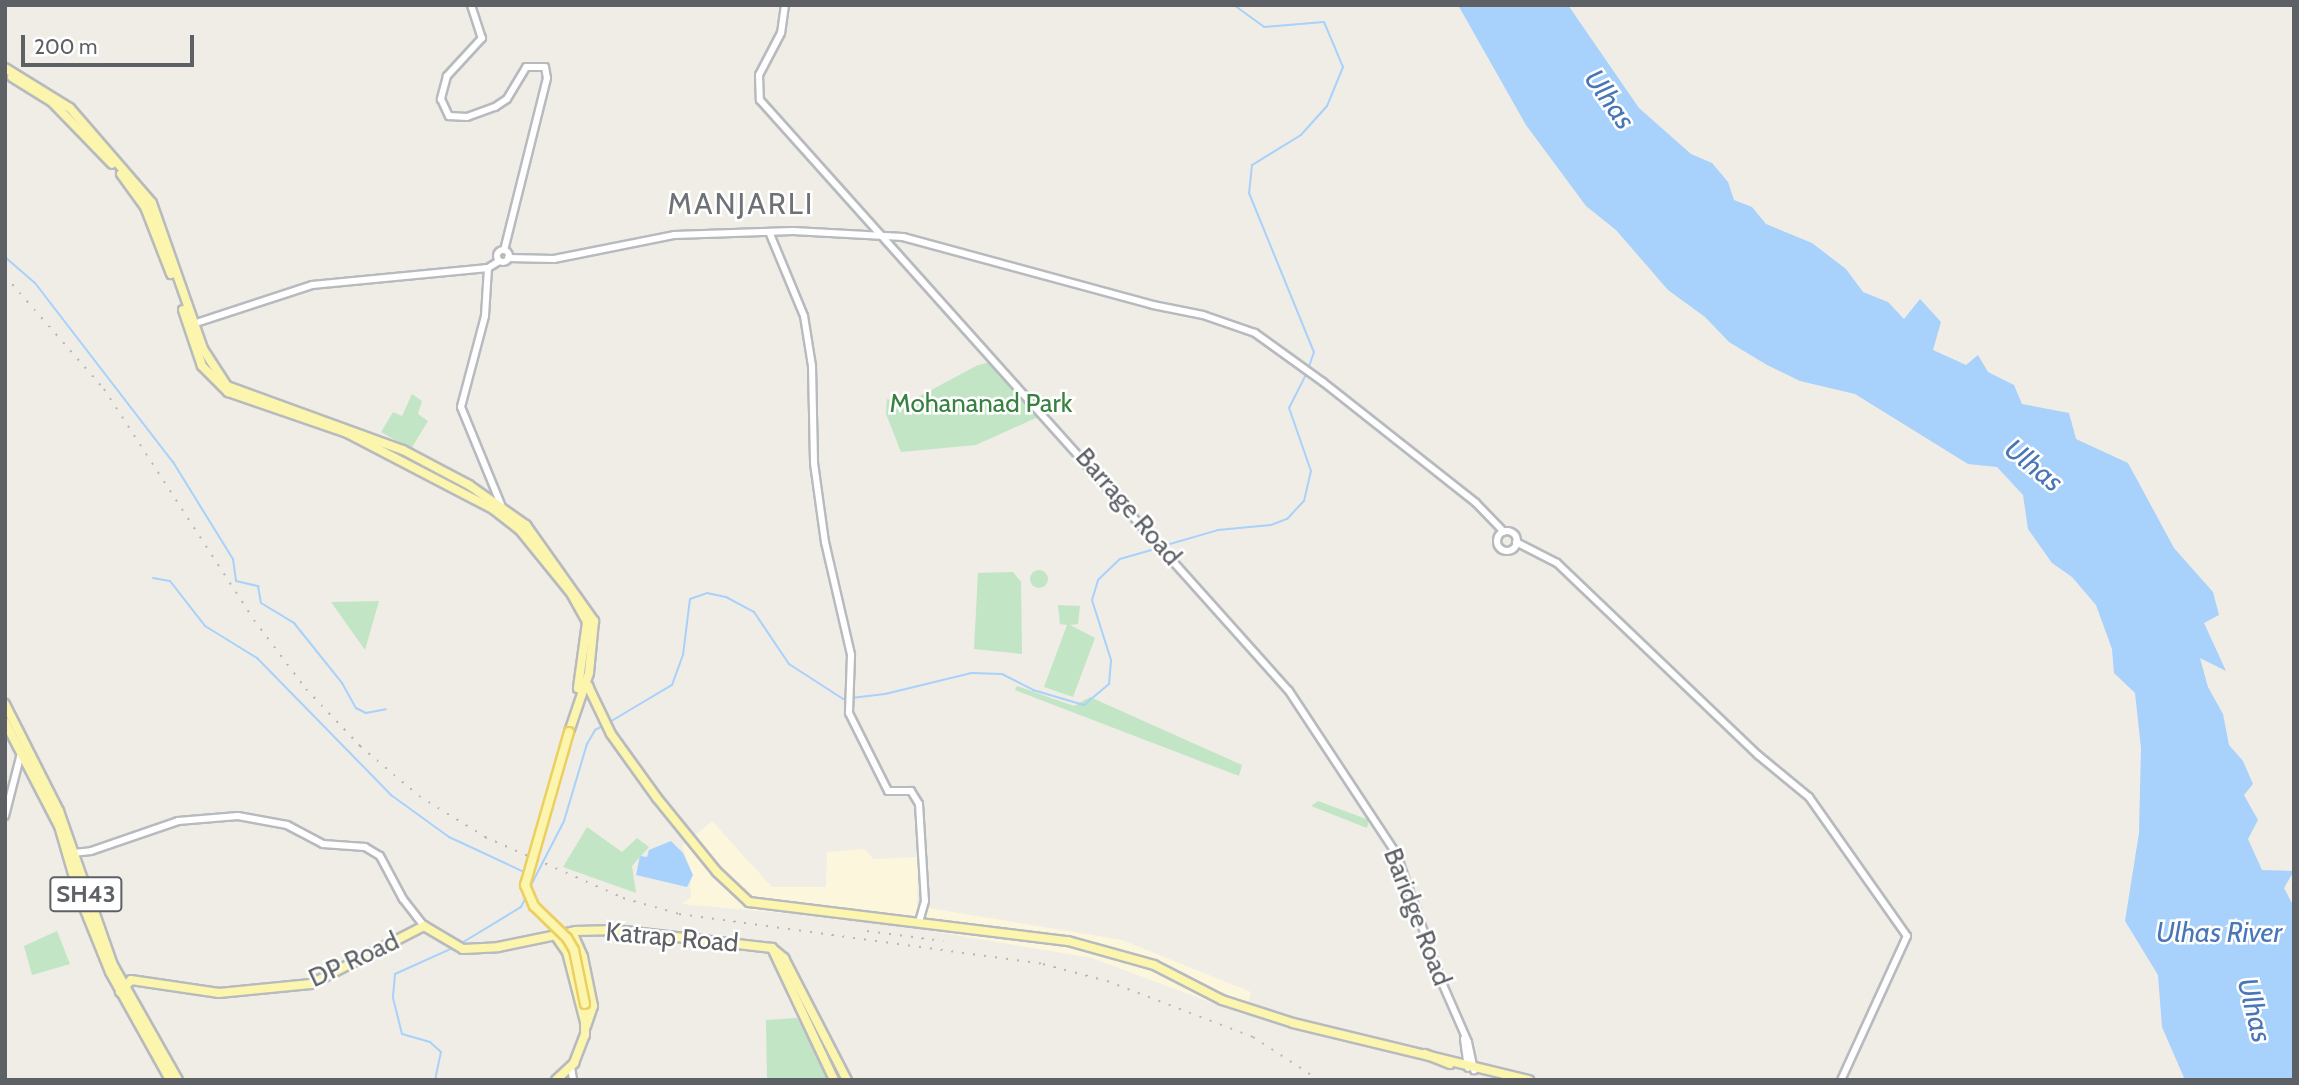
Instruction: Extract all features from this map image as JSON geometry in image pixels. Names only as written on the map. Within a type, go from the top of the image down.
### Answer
[{"type":"main road","points":[[6,71],[70,108],[152,203],[202,366],[214,382],[247,401],[403,450],[502,505],[526,525],[589,610],[595,632],[526,885],[534,906],[567,938],[574,950],[585,1004],[586,1026],[571,1067],[556,1080]]},
{"type":"main road","points":[[320,422],[347,433],[503,516],[529,540],[581,607],[589,633],[583,683],[611,734],[717,872],[749,902],[919,922],[1091,947],[1154,965],[1223,1000],[1293,1023],[1529,1080]]},
{"type":"main road","name":"SH43","points":[[5,704],[34,756],[102,939],[170,1080]]},
{"type":"main road","name":"SH43","points":[[5,722],[47,799],[70,853],[110,972],[126,987],[178,1080]]},
{"type":"main road","name":"Katrap Road","points":[[424,926],[442,940],[460,948],[498,947],[572,932],[627,931],[772,948]]},
{"type":"main road","name":"DP Road","points":[[126,987],[219,993],[311,984],[424,926]]},
{"type":"main road","name":"Katrap Road","points":[[572,932],[583,957],[593,1006],[586,1026]]},
{"type":"main road","points":[[555,935],[567,952],[586,1026]]},
{"type":"main road","points":[[772,948],[834,1080]]},
{"type":"main road","points":[[772,948],[784,958],[847,1080]]},
{"type":"main road","points":[[110,972],[121,977]]},
{"type":"main road","points":[[1470,1067],[1510,1080]]},
{"type":"street","points":[[471,5],[482,38],[447,76],[441,99],[449,116],[467,117],[495,107],[507,99],[526,67],[545,67],[547,78],[504,250],[509,258]]},
{"type":"street","name":"Barrage Road","points":[[785,5],[781,33],[760,75],[758,94],[765,104],[886,236],[1289,691],[1339,764]]},
{"type":"street","points":[[190,324],[312,285],[488,268],[509,258],[554,259],[674,235],[770,234],[793,231],[920,239],[1153,305],[1235,324],[1312,374],[1476,503],[1504,532],[1512,533],[1516,542],[1558,563],[1758,755],[1809,797],[1907,936],[1841,1080]]},
{"type":"street","points":[[770,234],[804,316],[812,366],[814,463],[825,542],[851,655],[849,707],[888,791],[911,791],[919,804],[925,901],[919,922]]},
{"type":"street","points":[[499,261],[497,254],[504,250]]},
{"type":"street","points":[[488,268],[485,316],[461,407],[502,505],[503,516]]},
{"type":"street","points":[[1504,532],[1497,540],[1501,549],[1510,550],[1516,542]]},
{"type":"street","points":[[5,816],[21,753]]},
{"type":"street","name":"Baridge Road","points":[[1339,764],[1397,855],[1464,1039],[1470,1067]]},
{"type":"street","name":"Katrap Road","points":[[70,853],[178,821],[238,816],[287,825],[323,844],[365,848],[380,856],[403,899],[424,926]]},
{"type":"street","points":[[571,1067],[573,1080]]},
{"type":"shaded area","points":[[712,821],[772,887],[826,887],[827,852],[865,849],[873,859],[918,857],[917,906],[1122,940],[1251,992],[1245,1015],[1092,958],[878,922],[682,904],[691,897],[690,868],[682,846]]},
{"type":"green space","name":"Mohananad Park","points":[[992,362],[1040,416],[976,445],[901,452],[886,414],[887,399],[905,404],[978,365]]},
{"type":"green space","points":[[412,394],[422,401],[418,414],[428,421],[411,449],[381,432],[393,412],[402,416]]},
{"type":"green space","points":[[1039,570],[1045,573],[1048,579],[1045,585],[1039,588],[1033,585],[1030,579],[1033,573]]},
{"type":"green space","points":[[1013,572],[1021,582],[1022,654],[974,649],[978,573]]},
{"type":"green space","points":[[379,601],[365,650],[331,602]]},
{"type":"green space","points":[[1058,605],[1080,606],[1078,624],[1070,625],[1095,638],[1073,697],[1044,687],[1067,625],[1060,624]]},
{"type":"green space","points":[[1017,686],[1074,706],[1090,697],[1242,765],[1239,776],[1015,690]]},
{"type":"green space","points":[[1318,801],[1369,820],[1367,828],[1311,806]]},
{"type":"green space","points":[[587,827],[622,852],[637,838],[649,847],[632,866],[636,893],[563,867]]},
{"type":"green space","points":[[57,931],[70,964],[32,975],[24,946]]},
{"type":"green space","points":[[797,1018],[833,1080],[767,1080],[766,1020]]},
{"type":"water","name":"Ulhas River","points":[[1458,5],[1568,5],[1639,108],[1691,154],[1712,163],[1728,182],[1734,200],[1752,207],[1766,224],[1812,243],[1846,269],[1863,292],[1888,302],[1904,319],[1920,299],[1941,322],[1933,350],[1966,365],[1978,355],[1988,372],[2014,385],[2022,404],[2069,413],[2076,439],[2128,463],[2174,548],[2213,592],[2219,615],[2204,623],[2226,671],[2200,658],[2208,687],[2223,714],[2229,745],[2243,761],[2253,784],[2244,795],[2258,820],[2248,839],[2262,870],[2294,871],[2284,888],[2294,907],[2294,1080],[2185,1080],[2162,1027],[2158,975],[2125,921],[2139,833],[2141,748],[2135,693],[2114,673],[2112,649],[2096,605],[2072,577],[2052,563],[2028,529],[2023,495],[1997,467],[1968,464],[1855,394],[1800,381],[1767,365],[1729,342],[1705,317],[1668,290],[1616,230],[1586,206],[1526,125]]},
{"type":"water","points":[[671,841],[683,853],[693,875],[687,887],[636,875],[640,856],[647,857],[649,850]]},
{"type":"waterway","points":[[1234,5],[1264,27],[1324,22],[1343,67],[1327,106],[1301,135],[1252,165],[1249,193],[1314,352],[1308,369]]},
{"type":"waterway","points":[[5,257],[35,283],[173,462],[233,559],[236,581],[258,586],[261,603],[294,623],[342,683],[356,708],[366,713],[386,709]]},
{"type":"waterway","points":[[1163,546],[1218,530],[1271,525],[1287,519],[1304,501],[1311,471],[1289,408],[1306,374]]},
{"type":"waterway","points":[[608,723],[672,685],[683,655],[690,599],[707,593],[726,597],[754,612],[789,664],[843,699],[885,694],[972,673],[1002,674],[1033,690],[1084,705],[1109,684],[1111,660],[1092,600],[1098,580],[1120,559],[1158,548]]},
{"type":"waterway","points":[[153,578],[170,581],[205,626],[257,658],[391,795],[449,837],[524,872]]},
{"type":"waterway","points":[[530,887],[564,821],[587,744],[595,730],[603,726]]},
{"type":"waterway","points":[[460,944],[521,907],[527,895]]},
{"type":"waterway","points":[[435,1080],[441,1052],[430,1042],[402,1034],[393,997],[395,974],[455,947]]},
{"type":"railway","points":[[5,276],[104,389],[254,620],[306,689],[360,746],[419,796],[485,837],[623,898],[679,914],[1043,964],[1107,981],[1253,1037],[1319,1080]]},
{"type":"railway","points":[[867,931],[943,941]]},
{"type":"district","name":"MANJARLI","points":[[741,204]]},
{"type":"water label","name":"Ulhas","points":[[1610,99]]},
{"type":"water label","name":"Ulhas","points":[[2034,465]]},
{"type":"water label","name":"Ulhas","points":[[2255,1010]]}]
